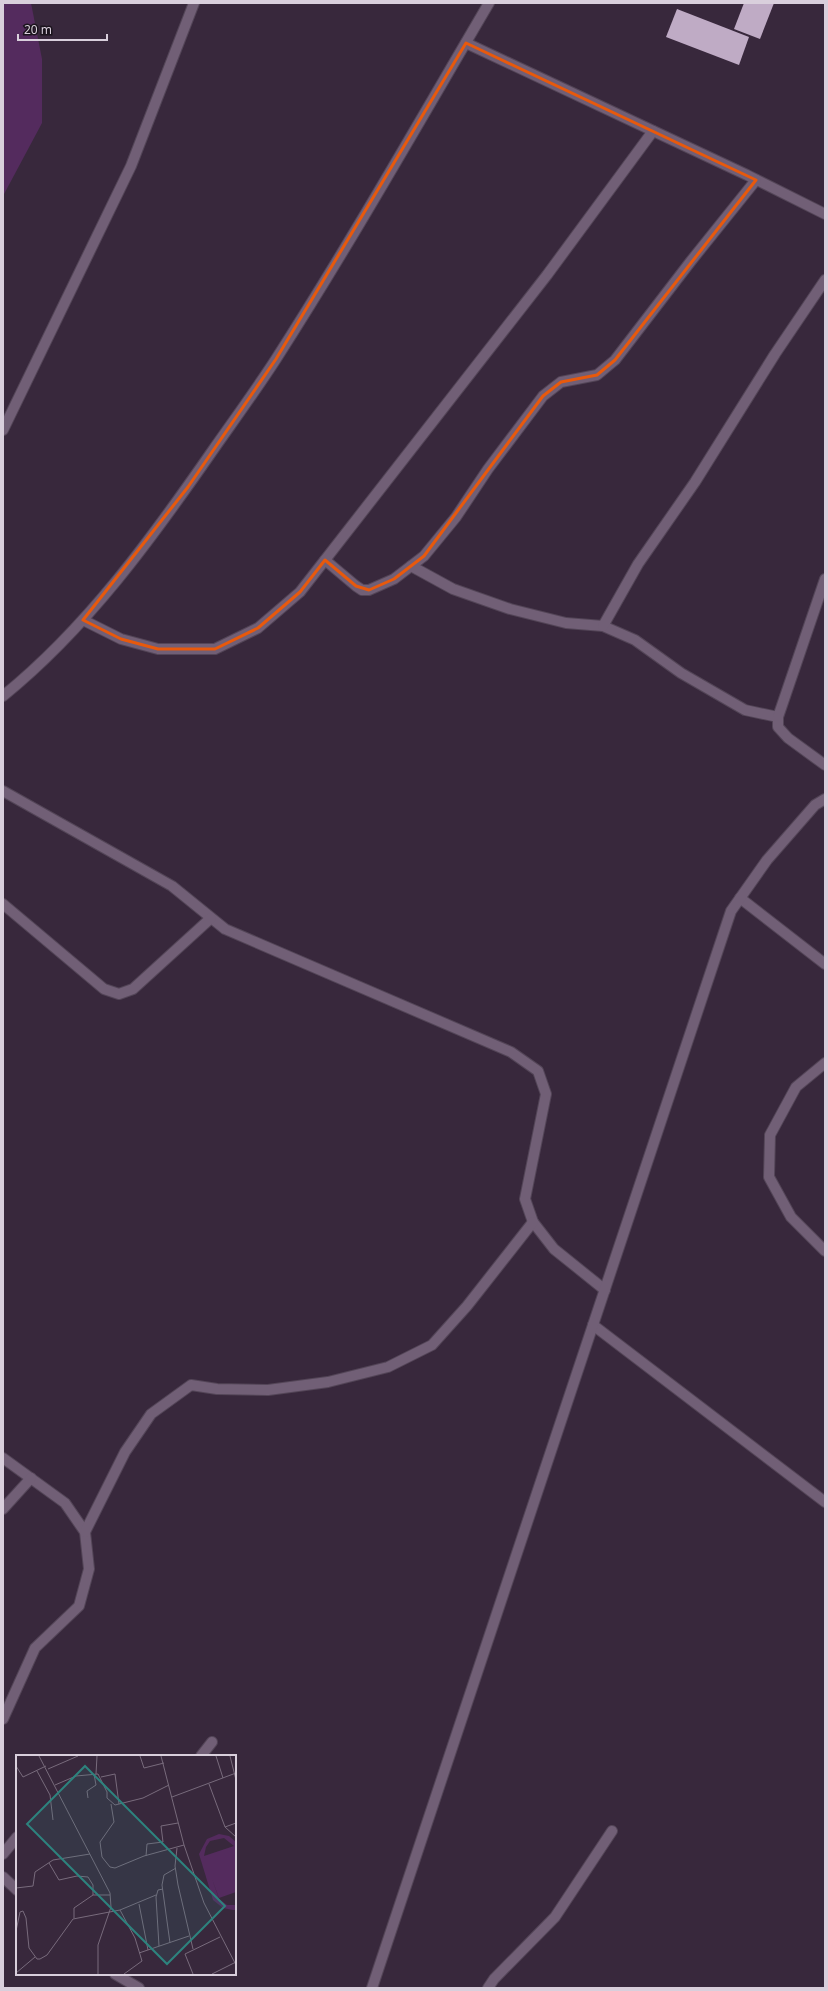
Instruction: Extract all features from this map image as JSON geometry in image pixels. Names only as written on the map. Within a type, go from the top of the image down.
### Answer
[{"type":"street","points":[[3,430],[131,166],[194,3]]},
{"type":"street","points":[[3,696],[70,636],[127,568],[188,487],[276,359],[355,230],[489,3]]},
{"type":"street","points":[[466,43],[825,214]]},
{"type":"street","points":[[83,620],[121,638],[158,649],[216,649],[258,628],[300,592],[547,275],[653,131]]},
{"type":"street","points":[[325,560],[362,590],[369,590],[394,579],[424,556],[456,517],[488,469],[543,396],[561,382],[597,375],[615,360],[691,261],[756,180]]},
{"type":"street","points":[[603,626],[638,564],[695,482],[775,354],[825,280]]},
{"type":"street","points":[[411,566],[453,589],[510,609],[566,623],[603,626],[635,640],[681,673],[745,710],[778,718]]},
{"type":"street","points":[[825,579],[778,718],[778,727],[788,738],[825,764]]},
{"type":"street","points":[[3,791],[172,886],[225,929],[244,939],[347,980],[510,1052],[538,1071],[546,1094],[525,1199],[532,1222],[554,1249],[605,1290]]},
{"type":"street","points":[[372,1988],[731,911],[767,860],[815,805],[825,799]]},
{"type":"street","points":[[740,898],[825,964]]},
{"type":"street","points":[[3,904],[104,989],[119,994],[133,990],[211,918]]},
{"type":"street","points":[[825,1063],[796,1086],[770,1136],[768,1177],[791,1217],[825,1251]]},
{"type":"street","points":[[3,1719],[35,1648],[79,1606],[89,1569],[86,1532],[125,1452],[151,1414],[191,1385],[218,1390],[268,1390],[328,1382],[388,1367],[432,1344],[467,1306],[532,1222]]},
{"type":"street","points":[[593,1325],[825,1502]]},
{"type":"street","points":[[3,1458],[65,1503],[86,1532]]},
{"type":"street","points":[[3,1509],[32,1478]]},
{"type":"street","points":[[202,1755],[212,1742]]},
{"type":"street","points":[[488,1988],[494,1979],[555,1917],[612,1831]]},
{"type":"street","points":[[3,1854],[16,1838]]},
{"type":"street","points":[[3,1877],[16,1889]]},
{"type":"street","points":[[118,1975],[139,1988]]},
{"type":"highlighted area","points":[[466,43],[756,180],[615,360],[597,375],[561,382],[543,396],[424,556],[394,579],[369,590],[356,586],[325,560],[300,592],[258,628],[215,649],[158,649],[121,639],[83,620],[188,487],[276,359]]},
{"type":"shaded area","points":[[3,3],[31,3],[42,59],[42,123],[3,196]]},
{"type":"building","points":[[744,3],[774,3],[760,39],[734,29]]},
{"type":"building","points":[[677,9],[749,37],[739,65],[666,37]]}]
